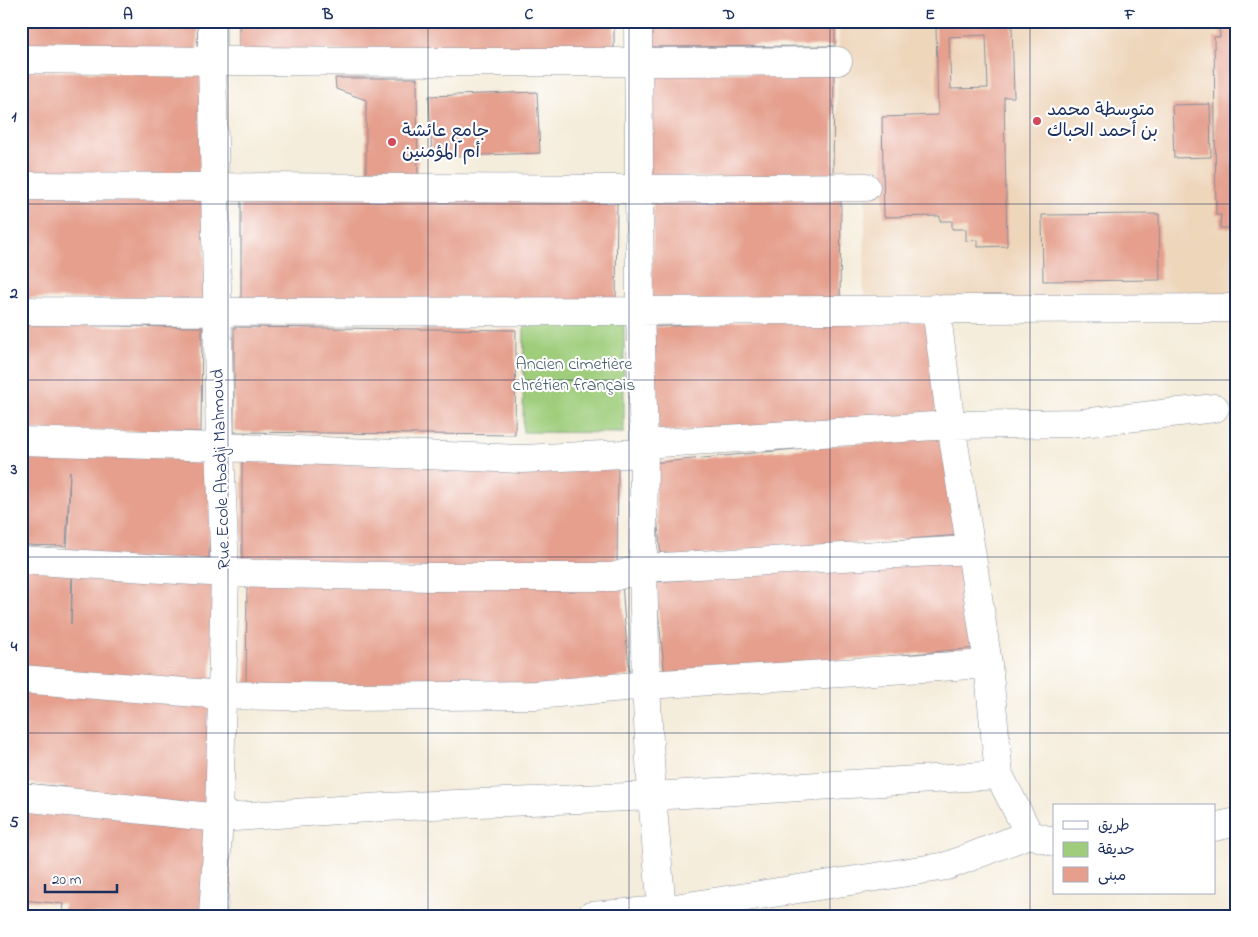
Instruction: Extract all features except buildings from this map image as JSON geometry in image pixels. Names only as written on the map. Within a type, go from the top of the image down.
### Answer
[{"type":"street","name":"Rue Ecole Abadji Mahmoud","points":[[212,21],[220,447],[225,574],[219,818],[213,916]]},
{"type":"street","points":[[638,21],[640,311],[644,449],[643,568],[646,685],[652,796],[662,910]]},
{"type":"street","points":[[21,59],[212,62],[638,63],[838,61]]},
{"type":"street","points":[[21,186],[639,190],[866,187]]},
{"type":"street","points":[[21,311],[640,311],[936,308],[1237,308]]},
{"type":"street","points":[[591,916],[662,910],[946,866],[1042,838],[999,774],[988,664],[972,550],[951,425],[936,308]]},
{"type":"street","points":[[21,441],[522,458],[951,425],[1082,423],[1215,408]]},
{"type":"street","points":[[21,560],[225,574],[613,577],[643,568],[972,550]]},
{"type":"street","points":[[21,679],[222,695],[349,697],[536,694],[646,685],[988,664]]},
{"type":"street","points":[[21,797],[219,818],[395,807],[652,796],[999,774]]},
{"type":"street","points":[[1216,827],[1237,822]]},
{"type":"shaded area","name":"متوسطة محمد بن أحمد الحباك","points":[[839,21],[1237,21],[1237,298],[863,301],[866,182],[835,182]]},
{"type":"green space","name":"Ancien cimetière chrétien français","points":[[524,319],[624,319],[624,433],[523,432]]},
{"type":"place","name":"متوسطة محمد بن أحمد الحباك","points":[[1037,121]]},
{"type":"place","name":"جامع عائشة أم المؤمنين","points":[[392,142]]}]
